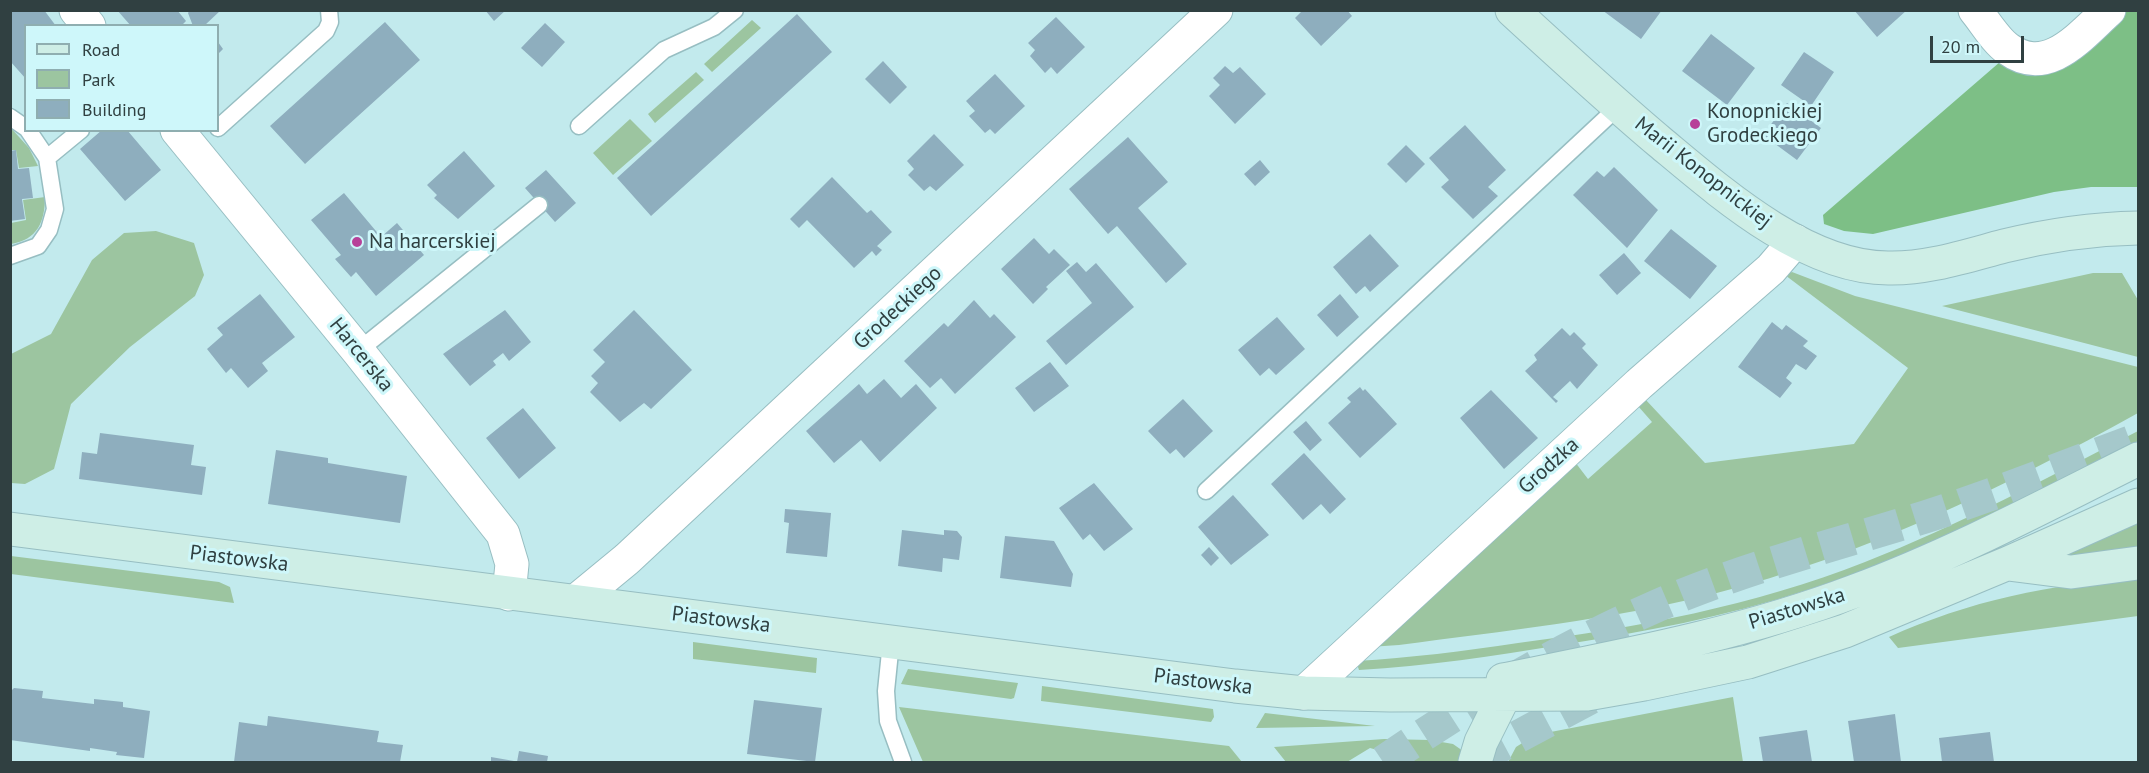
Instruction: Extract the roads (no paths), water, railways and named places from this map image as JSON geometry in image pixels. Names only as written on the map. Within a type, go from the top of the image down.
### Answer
[{"type":"street","points":[[76,10],[87,24]]},
{"type":"street","name":"Grodeckiego","points":[[576,602],[653,535],[1216,10]]},
{"type":"street","name":"Marii Konopnickiej","points":[[1512,10],[1618,107],[1750,215],[1795,241],[1856,264],[1887,268],[1919,266],[2065,233],[2139,228]]},
{"type":"street","points":[[1975,10],[2008,49],[2031,59],[2058,55],[2109,10]]},
{"type":"street","name":"Harcerska","points":[[200,135],[358,351],[503,534],[512,564],[509,594]]},
{"type":"street","name":"Marii Konopnickiej","points":[[2103,229],[2139,238]]},
{"type":"street","name":"Grodzka","points":[[1304,693],[1639,384],[1770,269],[1795,241]]},
{"type":"street","name":"Piastowska","points":[[1432,694],[1613,659],[1790,614],[1856,591],[1929,561],[2139,459]]},
{"type":"street","name":"Piastowska","points":[[10,529],[1199,682],[1304,693],[1587,694],[1748,662],[1845,631],[2006,564],[2139,505]]},
{"type":"street","points":[[2006,564],[2071,572],[2139,563]]},
{"type":"street","points":[[1475,762],[1481,742],[1505,694]]},
{"type":"lane","points":[[219,119],[326,31],[330,22],[328,10]]},
{"type":"lane","points":[[579,126],[664,50],[714,27],[735,10]]},
{"type":"lane","points":[[1206,491],[1618,107]]},
{"type":"lane","points":[[10,117],[24,127]]},
{"type":"lane","points":[[10,256],[38,246],[50,230],[55,209],[47,158],[29,132]]},
{"type":"lane","points":[[47,158],[79,132]]},
{"type":"lane","points":[[358,351],[539,205]]},
{"type":"lane","points":[[891,642],[886,691],[888,721],[903,762]]},
{"type":"tunnel","points":[[1383,762],[1447,720],[1546,661],[1650,609],[1751,570],[1979,499],[2138,439]]},
{"type":"tunnel","points":[[1922,577],[2015,545]]},
{"type":"tunnel","points":[[1476,762],[1493,750],[1605,690]]},
{"type":"place","name":"Konopnickiej Grodeckiego","points":[[1695,124]]},
{"type":"place","name":"Na harcerskiej","points":[[357,242]]}]
